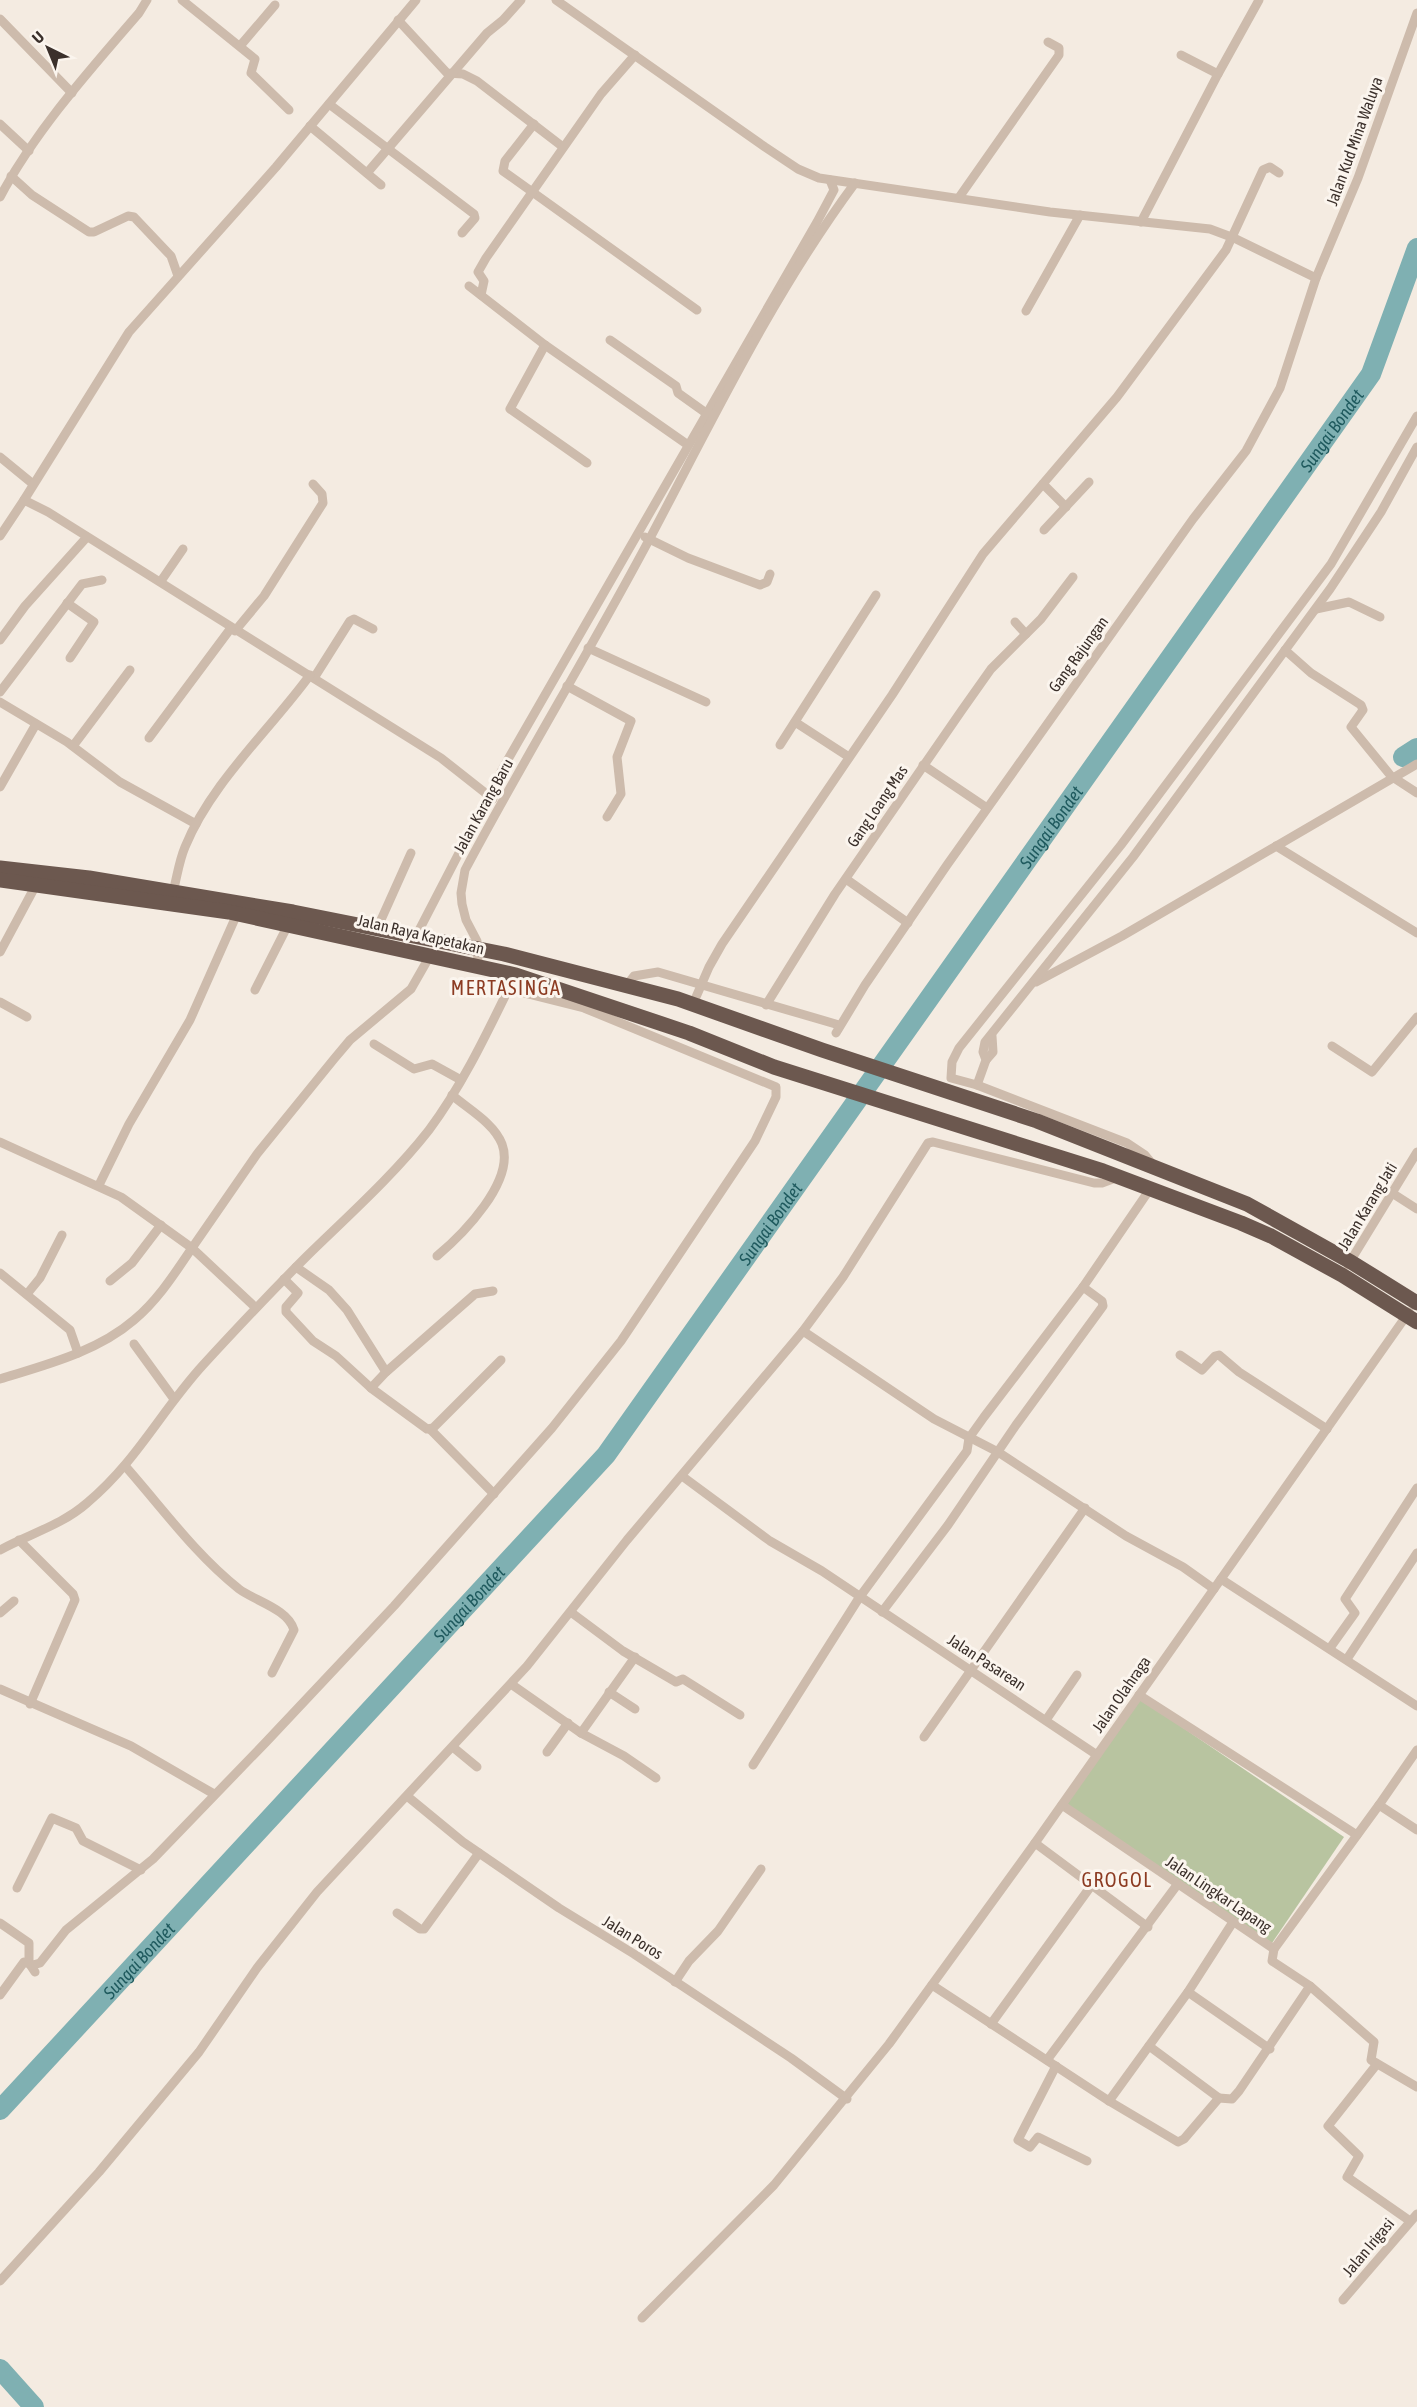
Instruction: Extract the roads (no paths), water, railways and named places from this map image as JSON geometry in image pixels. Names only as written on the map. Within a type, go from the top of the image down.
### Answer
[{"type":"highway","name":"Jalan Raya Kapetakan","points":[[0,868],[38,879],[191,900],[291,918],[374,935],[431,954],[479,957]]},
{"type":"highway","name":"Jalan Raya Kapetakan","points":[[0,880],[38,879],[173,892],[237,914],[291,918]]},
{"type":"highway","name":"Jalan Raya Kapetakan","points":[[374,935],[415,938],[448,945],[479,957],[512,982],[689,1033],[774,1067],[1118,1177],[1271,1236],[1347,1269]]},
{"type":"highway","points":[[479,957],[627,985],[693,1004],[1037,1121],[1246,1204],[1414,1311]]},
{"type":"street","points":[[0,197],[11,176],[72,93],[139,13],[147,0]]},
{"type":"street","points":[[182,0],[255,59],[251,74],[289,110]]},
{"type":"street","points":[[0,536],[129,332],[310,126],[416,0]]},
{"type":"street","points":[[367,173],[487,33],[503,20],[521,0]]},
{"type":"street","points":[[556,0],[798,169],[835,181],[960,196],[1080,215],[1210,229],[1234,238],[1316,278]]},
{"type":"street","points":[[1141,222],[1259,0]]},
{"type":"street","points":[[240,46],[274,2]]},
{"type":"street","name":"Jalan Kud Mina Waluya","points":[[1316,278],[1358,178],[1417,13]]},
{"type":"street","points":[[0,19],[72,93]]},
{"type":"street","points":[[398,20],[447,73],[463,74],[477,81],[563,147]]},
{"type":"street","points":[[960,196],[1059,55],[1059,48],[1048,42]]},
{"type":"street","points":[[481,295],[484,281],[478,272],[601,94],[635,55]]},
{"type":"street","points":[[1181,55],[1218,74]]},
{"type":"street","points":[[329,104],[474,214],[475,218],[462,233]]},
{"type":"street","points":[[0,124],[29,152]]},
{"type":"street","points":[[534,124],[502,167],[509,176],[697,310]]},
{"type":"street","points":[[310,126],[381,185]]},
{"type":"street","points":[[693,1004],[700,986],[746,908],[983,554],[1139,369],[1190,303],[1234,238],[1263,170],[1270,167],[1280,173]]},
{"type":"street","points":[[11,176],[32,195],[89,232],[131,216],[135,217],[171,256],[178,276]]},
{"type":"street","points":[[415,938],[494,800],[561,671],[645,537],[821,223],[834,190],[835,181]]},
{"type":"street","points":[[645,537],[688,445],[706,413],[821,223],[853,183]]},
{"type":"street","points":[[1026,311],[1080,215]]},
{"type":"street","name":"Gang Rajungan","points":[[765,1005],[838,1029],[987,808],[1193,519],[1246,451],[1280,388],[1316,278]]},
{"type":"street","points":[[469,286],[545,345],[688,445]]},
{"type":"street","points":[[610,340],[676,386],[678,393],[706,413]]},
{"type":"street","points":[[545,345],[510,409],[587,463]]},
{"type":"street","points":[[1154,1166],[1145,1155],[1127,1143],[977,1085],[951,1078],[952,1062],[959,1048],[1121,845],[1331,564],[1417,416]]},
{"type":"street","points":[[977,1085],[986,1060],[993,1052],[992,1036],[1133,857],[1316,609],[1381,512],[1417,447]]},
{"type":"street","points":[[0,457],[33,484]]},
{"type":"street","points":[[1044,530],[1089,482]]},
{"type":"street","points":[[149,738],[233,629],[264,596],[323,503],[322,494],[313,484]]},
{"type":"street","points":[[1043,484],[1066,507]]},
{"type":"street","points":[[24,500],[161,581],[233,629],[441,758],[494,800]]},
{"type":"street","points":[[0,640],[25,606],[87,537]]},
{"type":"street","points":[[645,537],[760,585],[767,582],[770,574]]},
{"type":"street","name":"Jalan Karang Baru","points":[[479,957],[466,920],[460,893],[465,870],[494,800],[567,685],[645,537]]},
{"type":"street","points":[[161,581],[183,549]]},
{"type":"street","name":"Gang Loang Mas","points":[[765,1005],[923,765],[992,669],[1026,634],[1073,577]]},
{"type":"street","points":[[0,692],[85,582],[102,580]]},
{"type":"street","points":[[780,745],[876,594]]},
{"type":"street","points":[[1316,609],[1349,602],[1380,617]]},
{"type":"street","points":[[67,603],[94,622],[70,658]]},
{"type":"street","points":[[173,892],[184,849],[196,824],[234,767],[312,677],[350,621],[354,619],[373,629]]},
{"type":"street","points":[[1015,622],[1026,634]]},
{"type":"street","points":[[588,648],[706,702]]},
{"type":"street","points":[[1285,650],[1311,673],[1361,705],[1363,710],[1351,727],[1390,775],[1417,793]]},
{"type":"street","points":[[73,746],[130,670]]},
{"type":"street","points":[[561,671],[567,685],[631,721],[617,757],[621,794],[607,817]]},
{"type":"street","points":[[0,702],[73,746],[120,782],[196,824]]},
{"type":"street","points":[[795,722],[849,757]]},
{"type":"street","points":[[0,787],[36,723]]},
{"type":"street","points":[[1034,983],[1103,947],[1276,846],[1390,775],[1417,764]]},
{"type":"street","points":[[923,765],[987,808]]},
{"type":"street","points":[[1276,846],[1417,933]]},
{"type":"street","points":[[374,935],[411,853]]},
{"type":"street","points":[[0,952],[38,879]]},
{"type":"street","points":[[846,879],[908,923]]},
{"type":"street","points":[[99,1185],[129,1124],[190,1020],[237,914]]},
{"type":"street","points":[[255,990],[291,918]]},
{"type":"street","points":[[0,1379],[78,1353],[134,1320],[195,1251],[257,1154],[334,1059],[350,1040],[411,989],[431,954]]},
{"type":"street","points":[[627,985],[634,976],[657,972],[765,1005]]},
{"type":"street","points":[[0,1550],[70,1516],[126,1467],[174,1399],[256,1308],[407,1156],[452,1095],[512,982],[585,1008],[776,1087],[778,1092],[755,1141],[621,1341],[494,1494],[387,1613],[141,1870],[66,1930],[40,1963],[24,1962],[0,1995]]},
{"type":"street","points":[[0,1002],[27,1017]]},
{"type":"street","points":[[1332,1046],[1372,1072],[1417,1017]]},
{"type":"street","points":[[374,1044],[414,1069],[432,1064],[461,1080]]},
{"type":"street","points":[[437,1256],[458,1239],[483,1207],[498,1180],[504,1158],[502,1145],[492,1129],[452,1095]]},
{"type":"street","points":[[0,1142],[99,1185],[161,1225],[195,1251],[256,1308]]},
{"type":"street","points":[[0,2281],[99,2172],[193,2060],[257,1968],[317,1892],[454,1748],[511,1684],[572,1613],[627,1540],[803,1331],[843,1277],[928,1143],[933,1142],[1094,1183],[1102,1183],[1118,1177]]},
{"type":"street","name":"Jalan Karang Jati","points":[[1347,1269],[1417,1152]]},
{"type":"street","points":[[753,1765],[859,1598],[967,1451],[969,1438],[1000,1393],[1083,1287],[1150,1189]]},
{"type":"street","points":[[1392,1193],[1417,1209]]},
{"type":"street","points":[[110,1281],[132,1263],[161,1225]]},
{"type":"street","points":[[27,1294],[40,1278],[62,1235]]},
{"type":"street","points":[[296,1267],[329,1290],[347,1310],[386,1372]]},
{"type":"street","points":[[0,1273],[70,1330],[78,1353]]},
{"type":"street","points":[[284,1279],[298,1293],[286,1307],[286,1312],[313,1341],[336,1356],[371,1388],[418,1425],[430,1429],[456,1458],[494,1494]]},
{"type":"street","points":[[882,1612],[948,1525],[1102,1306],[1102,1301],[1083,1287]]},
{"type":"street","points":[[371,1388],[386,1372],[475,1294],[493,1291]]},
{"type":"street","name":"Jalan Olahraga","points":[[642,2318],[774,2186],[847,2099],[1035,1843],[1327,1430],[1414,1311]]},
{"type":"street","points":[[803,1331],[934,1419],[998,1452],[1126,1536],[1183,1567],[1214,1589]]},
{"type":"street","points":[[135,1344],[174,1399]]},
{"type":"street","points":[[1180,1355],[1202,1370],[1215,1356],[1219,1355],[1239,1372],[1327,1430]]},
{"type":"street","points":[[430,1429],[501,1360]]},
{"type":"street","points":[[126,1467],[214,1570],[245,1594],[271,1607],[292,1626],[294,1630],[272,1674]]},
{"type":"street","name":"Jalan Pasarean","points":[[682,1476],[770,1541],[822,1571],[859,1598],[971,1669],[1097,1755]]},
{"type":"street","points":[[1330,1648],[1355,1613],[1345,1599],[1417,1488]]},
{"type":"street","points":[[924,1737],[1085,1508]]},
{"type":"street","points":[[18,1540],[73,1594],[75,1600],[30,1704]]},
{"type":"street","points":[[1347,1659],[1417,1553]]},
{"type":"street","points":[[1221,1579],[1417,1706]]},
{"type":"street","points":[[0,1613],[14,1600]]},
{"type":"street","points":[[572,1613],[635,1657],[676,1682],[682,1679],[741,1715]]},
{"type":"street","points":[[581,1733],[635,1657]]},
{"type":"street","points":[[1046,1719],[1077,1675]]},
{"type":"street","points":[[511,1684],[581,1733],[624,1756],[656,1778]]},
{"type":"street","points":[[0,1689],[131,1746],[214,1794]]},
{"type":"street","points":[[609,1692],[635,1709]]},
{"type":"street","points":[[1139,1695],[1357,1836]]},
{"type":"street","points":[[547,1752],[568,1723]]},
{"type":"street","points":[[454,1748],[477,1767]]},
{"type":"street","name":"Jalan Lingkar Lapang","points":[[1062,1805],[1274,1949],[1417,1750]]},
{"type":"street","name":"Jalan Poros","points":[[407,1796],[479,1853],[791,2058],[847,2099]]},
{"type":"street","points":[[1379,1804],[1417,1830]]},
{"type":"street","points":[[17,1888],[51,1818],[76,1828],[83,1841],[141,1870]]},
{"type":"street","points":[[1035,1843],[1148,1927]]},
{"type":"street","points":[[397,1913],[420,1929],[424,1929],[479,1853]]},
{"type":"street","points":[[675,1982],[690,1961],[718,1931],[761,1869]]},
{"type":"street","points":[[1047,2060],[1177,1885]]},
{"type":"street","points":[[992,2024],[1091,1886]]},
{"type":"street","points":[[1108,2101],[1188,1992],[1233,1922]]},
{"type":"street","points":[[0,1923],[26,1940],[31,1947],[29,1963],[35,1972]]},
{"type":"street","points":[[1274,1949],[1272,1961],[1310,1986],[1374,2042],[1370,2057],[1377,2064],[1417,2086]]},
{"type":"street","points":[[932,1985],[1108,2101],[1178,2142],[1184,2139],[1219,2098]]},
{"type":"street","points":[[1149,2046],[1219,2098],[1228,2101],[1234,2097],[1270,2049],[1310,1986]]},
{"type":"street","points":[[1188,1992],[1270,2049]]},
{"type":"street","points":[[1377,2064],[1328,2126],[1359,2156],[1347,2177],[1415,2217]]},
{"type":"street","points":[[1056,2066],[1018,2140],[1030,2147],[1038,2137],[1087,2161]]},
{"type":"street","name":"Jalan Irigasi","points":[[1343,2300],[1415,2217]]},
{"type":"waterway","name":"Sungai Bondet","points":[[0,2110],[606,1455],[1371,374],[1417,248]]},
{"type":"waterway","points":[[1403,757],[1417,748]]},
{"type":"waterway","points":[[0,2369],[34,2407]]},
{"type":"district","name":"MERTASINGA","points":[[506,987]]},
{"type":"district","name":"GROGOL","points":[[1117,1879]]}]
